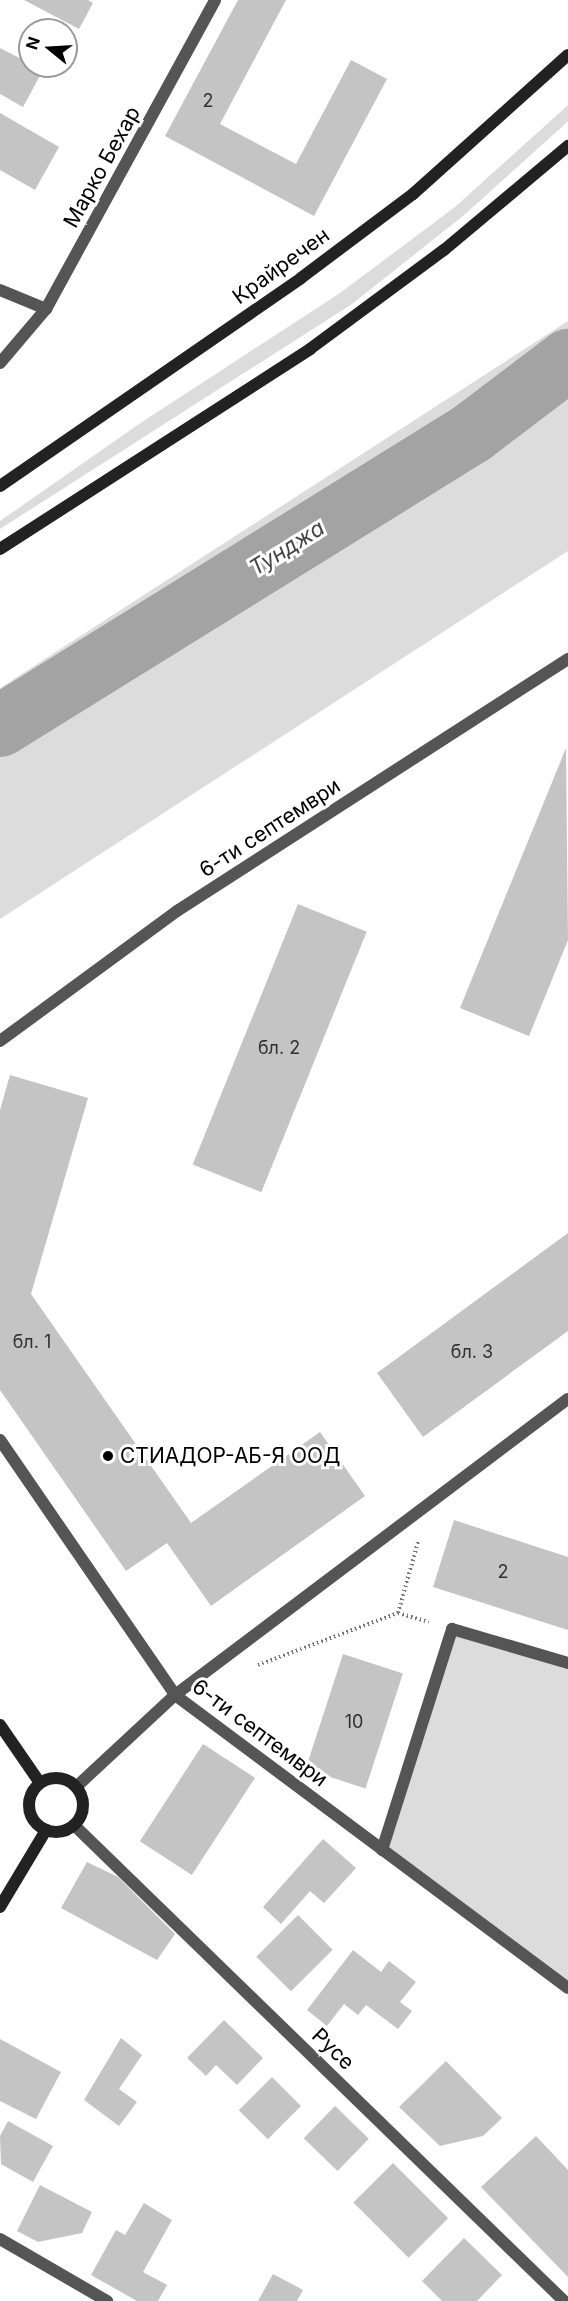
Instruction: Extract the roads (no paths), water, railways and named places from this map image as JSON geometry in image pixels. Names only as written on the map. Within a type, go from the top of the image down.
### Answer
[{"type":"street","name":"Марко Бехар","points":[[0,363],[46,309],[215,0]]},
{"type":"street","name":"Крайречен","points":[[0,486],[301,278],[412,195],[568,55]]},
{"type":"street","points":[[0,549],[310,349],[444,249],[568,146]]},
{"type":"street","points":[[0,290],[46,309]]},
{"type":"street","name":"6-ти септември","points":[[0,1041],[177,910],[568,659]]},
{"type":"street","points":[[76,1787],[175,1695],[568,1399]]},
{"type":"street","name":"6-ти септември","points":[[0,1440],[175,1695],[568,1988]]},
{"type":"street","points":[[382,1850],[453,1629],[568,1663]]},
{"type":"street","points":[[0,1725],[40,1783]]},
{"type":"street","points":[[52,1778],[66,1779],[76,1787],[83,1799],[82,1812],[74,1825],[61,1832],[46,1830],[34,1821],[29,1807],[32,1793],[40,1783],[52,1778]]},
{"type":"street","name":"Русе","points":[[74,1825],[564,2301]]},
{"type":"street","points":[[0,1907],[46,1830]]},
{"type":"street","points":[[0,2239],[107,2301]]},
{"type":"waterway","name":"Тунджа","points":[[0,726],[472,433],[568,360]]},
{"type":"place","name":"СТИАДОР-АБ-Я ООД","points":[[108,1456]]}]
